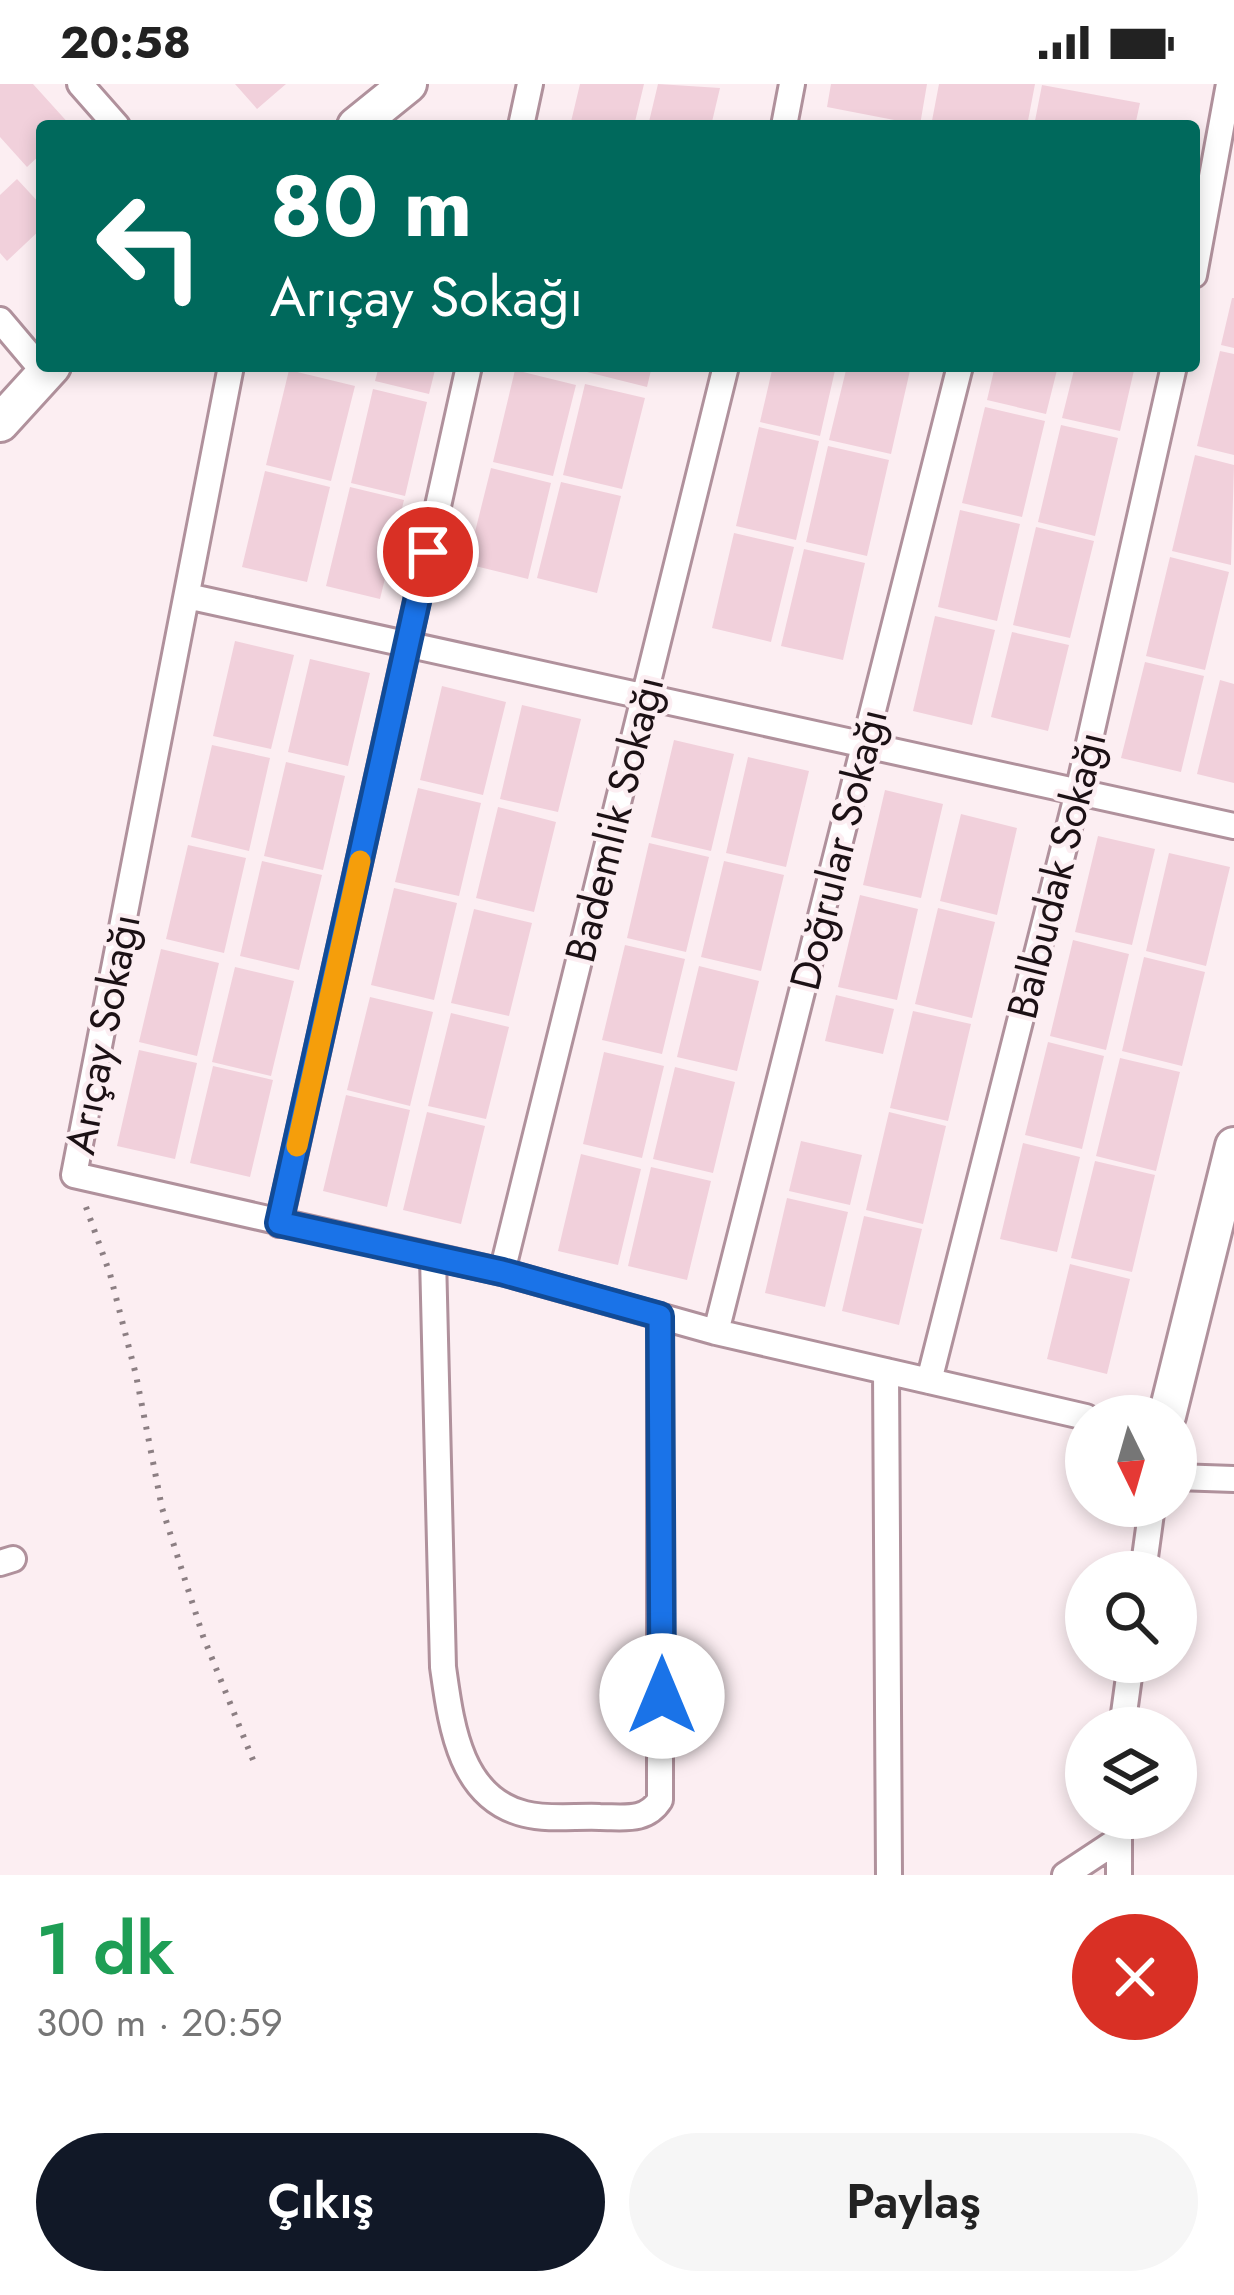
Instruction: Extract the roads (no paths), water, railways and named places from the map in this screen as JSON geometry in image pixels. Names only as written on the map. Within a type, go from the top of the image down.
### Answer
[{"type":"street","points":[[80,84],[113,120]]},
{"type":"street","points":[[521,120],[530,84]]},
{"type":"street","points":[[785,120],[792,84]]},
{"type":"street","points":[[1229,84],[1201,210],[1234,217]]},
{"type":"street","points":[[362,120],[391,89]]},
{"type":"street","points":[[0,320],[36,357]]},
{"type":"street","points":[[0,423],[45,372]]},
{"type":"street","name":"Arıçay Sokağı","points":[[230,372],[74,1175],[502,1272],[716,1332],[1065,1412]]},
{"type":"street","points":[[279,1223],[468,372]]},
{"type":"street","name":"Bademlik Sokağı","points":[[502,1272],[725,372]]},
{"type":"street","name":"Doğrular Sokağı","points":[[716,1332],[958,372]]},
{"type":"street","name":"Balbudak Sokağı","points":[[929,1382],[1078,792],[1173,372]]},
{"type":"street","points":[[187,596],[1234,826]]},
{"type":"street","points":[[1172,1395],[1234,1146]]},
{"type":"street","points":[[433,1257],[443,1667],[451,1722],[469,1774],[484,1793],[528,1816],[638,1817],[660,1800],[660,1316]]},
{"type":"street","points":[[886,1371],[889,1875]]},
{"type":"street","points":[[1197,1477],[1234,1478]]},
{"type":"street","points":[[1065,1875],[1106,1839]]},
{"type":"street","points":[[1118,1839],[1119,1875]]}]
